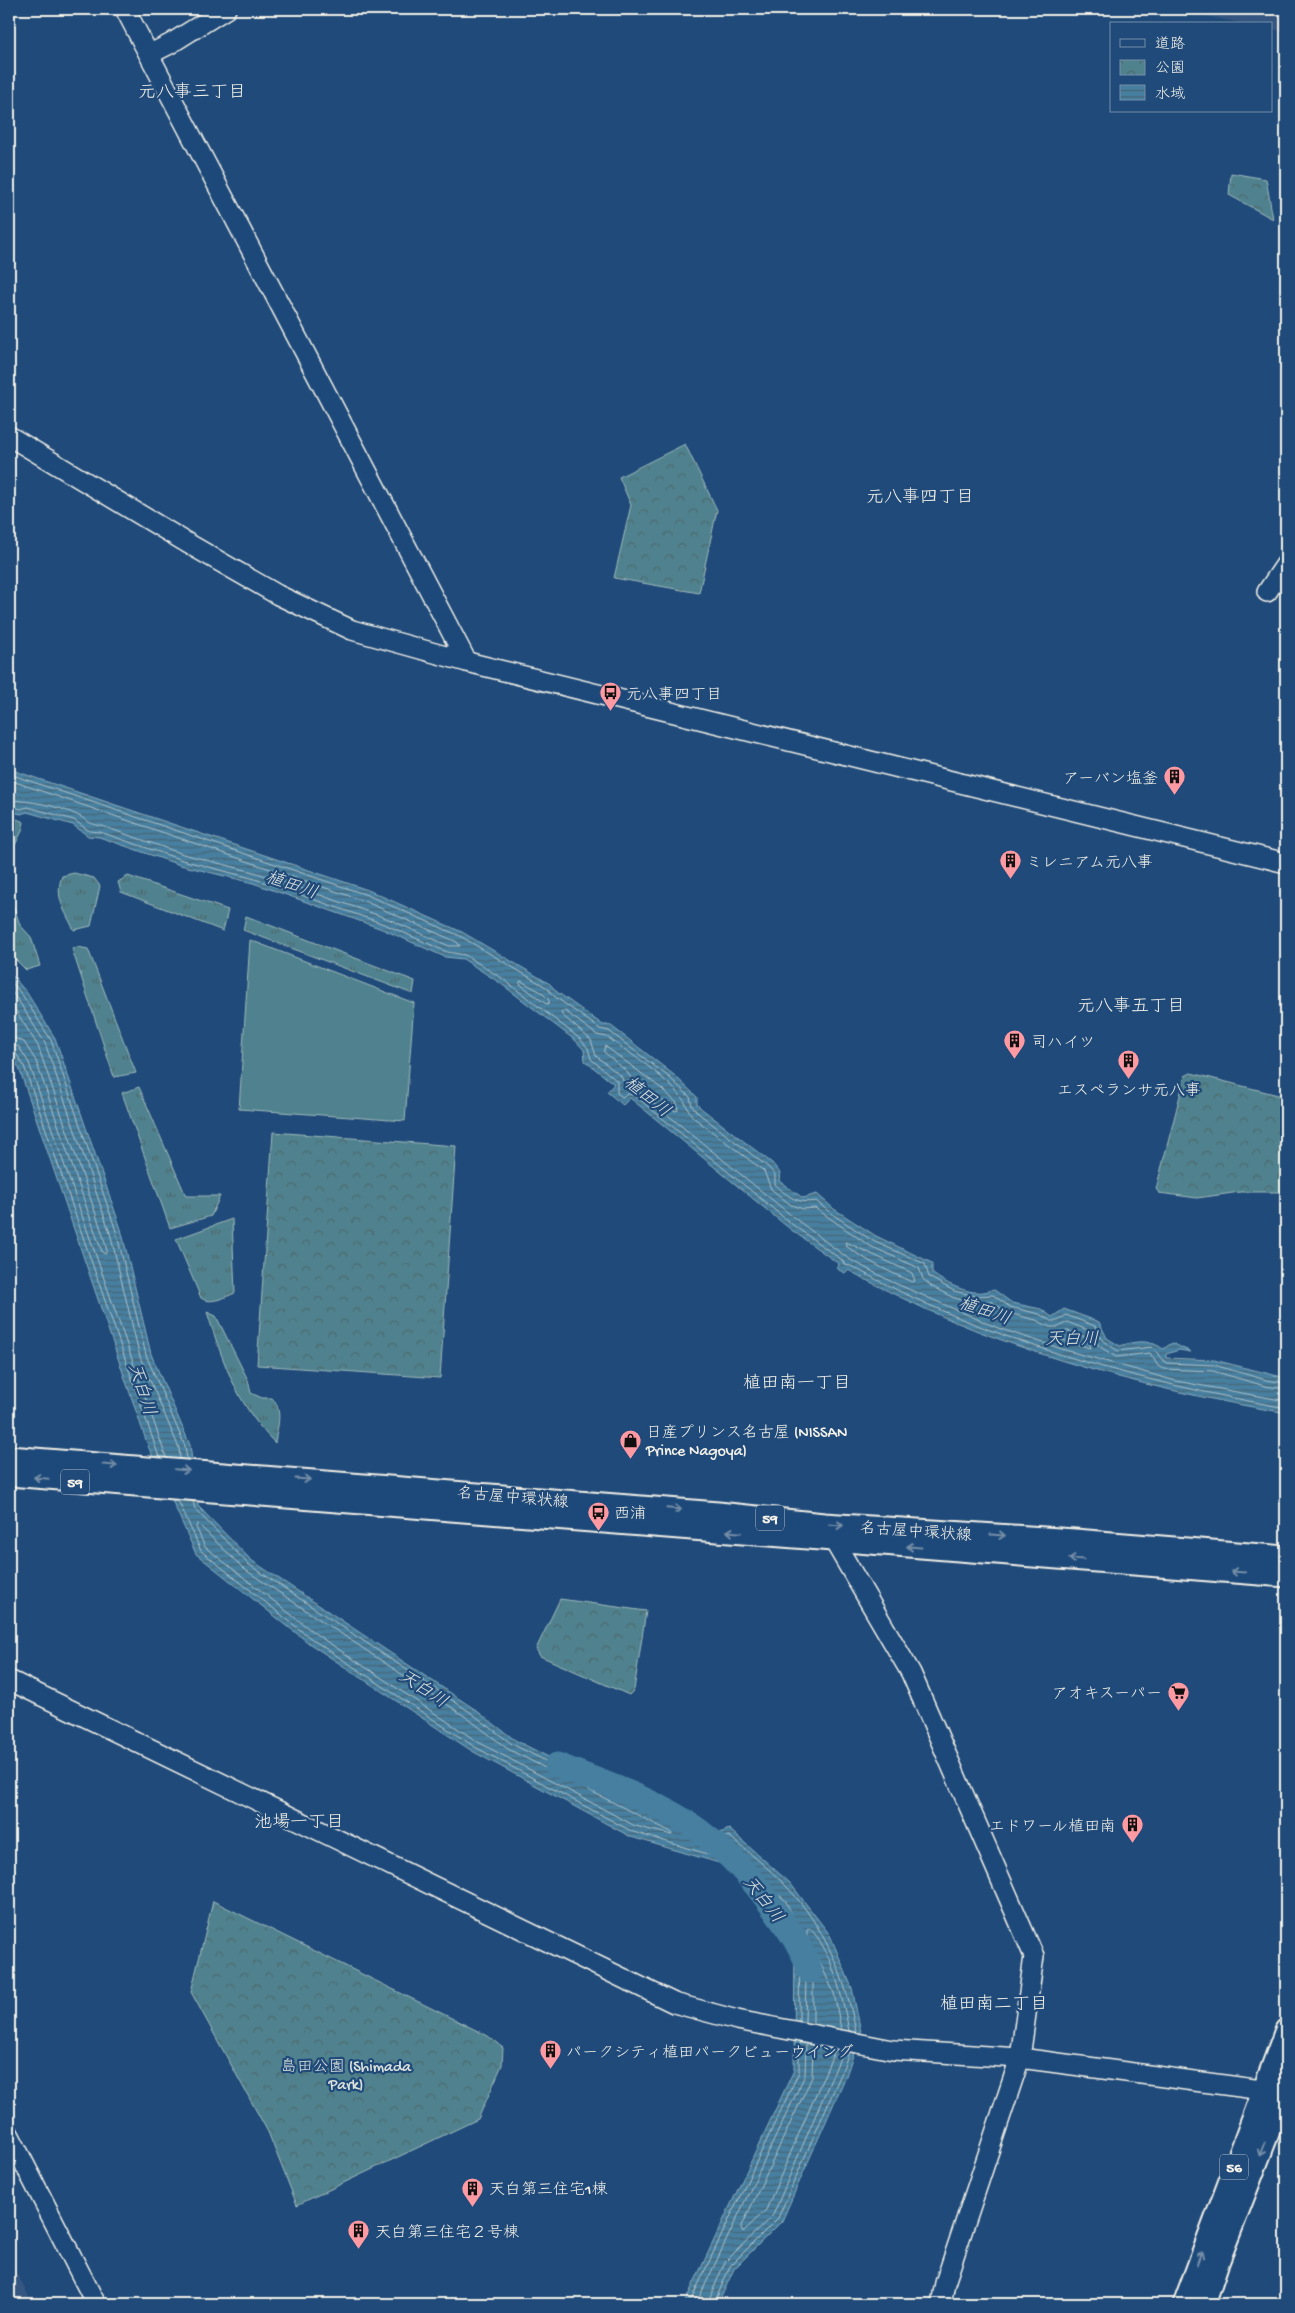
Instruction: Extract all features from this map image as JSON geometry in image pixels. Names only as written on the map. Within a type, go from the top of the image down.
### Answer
[{"type":"main road","name":"名古屋中環状線","points":[[9,1457],[133,1466],[257,1486],[834,1541],[1286,1576]]},
{"type":"main road","name":"名古屋中環状線","points":[[9,1475],[142,1485],[257,1486],[718,1513],[824,1524],[1075,1540],[1286,1557]]},
{"type":"main road","name":"56","points":[[1204,2304],[1278,2090],[1286,2030]]},
{"type":"main road","name":"56","points":[[1184,2304],[1278,2090]]},
{"type":"street","points":[[125,9],[150,54],[243,238],[340,416],[467,662]]},
{"type":"street","points":[[150,54],[170,44],[226,9]]},
{"type":"street","points":[[9,436],[278,595],[352,630],[467,662],[1286,863]]},
{"type":"street","points":[[1267,592],[1286,564]]},
{"type":"street","points":[[834,1541],[911,1673],[1034,1956],[1020,2058],[945,2283],[940,2304]]},
{"type":"street","points":[[9,1680],[674,2003],[737,2020],[893,2050],[1020,2058],[1278,2090]]},
{"type":"street","points":[[9,2134],[96,2304]]},
{"type":"shaded area","points":[[1191,9],[1286,9],[1286,32],[1272,29],[1272,22],[1235,22],[1192,13]]},
{"type":"shaded area","points":[[9,2259],[33,2304],[9,2304]]},
{"type":"green space","points":[[1231,173],[1266,179],[1273,219],[1229,195]]},
{"type":"green space","points":[[685,444],[717,510],[699,593],[614,578],[631,505],[619,477]]},
{"type":"green space","points":[[9,816],[24,822],[22,831],[9,857]]},
{"type":"green space","points":[[74,873],[94,878],[100,886],[91,926],[74,930],[64,910],[59,891],[62,876]]},
{"type":"green space","points":[[128,876],[228,910],[223,931],[121,892],[118,882]]},
{"type":"green space","points":[[9,892],[20,925],[31,937],[40,966],[26,970],[9,953]]},
{"type":"green space","points":[[246,916],[415,981],[413,994],[243,930]]},
{"type":"green space","points":[[250,940],[414,1003],[405,1121],[239,1109]]},
{"type":"green space","points":[[78,947],[88,949],[136,1073],[114,1077],[72,949]]},
{"type":"green space","points":[[1191,1073],[1286,1097],[1286,1192],[1240,1192],[1197,1198],[1159,1193],[1156,1189],[1185,1076]]},
{"type":"green space","points":[[139,1087],[186,1196],[220,1196],[211,1216],[170,1228],[122,1093]]},
{"type":"green space","points":[[273,1132],[456,1146],[440,1378],[257,1365]]},
{"type":"green space","points":[[232,1219],[235,1293],[218,1300],[205,1300],[201,1298],[176,1239]]},
{"type":"green space","points":[[207,1312],[216,1316],[248,1380],[251,1393],[262,1398],[272,1398],[276,1403],[279,1420],[275,1443],[262,1429],[241,1398],[225,1365]]},
{"type":"green space","points":[[560,1599],[646,1611],[634,1690],[629,1695],[540,1656],[536,1649]]},
{"type":"green space","name":"島田公園 (Shimada Park)","points":[[213,1901],[488,2036],[503,2048],[502,2065],[478,2119],[297,2205],[268,2132],[191,1992]]},
{"type":"water","name":"天白川","points":[[9,769],[368,890],[462,932],[550,984],[557,992],[603,1025],[610,1025],[674,1075],[697,1097],[697,1104],[702,1109],[772,1163],[780,1173],[779,1181],[803,1198],[817,1194],[834,1209],[876,1236],[932,1263],[932,1273],[945,1282],[970,1291],[986,1292],[993,1289],[1012,1303],[1041,1309],[1052,1317],[1064,1309],[1099,1322],[1107,1338],[1120,1346],[1148,1342],[1163,1349],[1172,1343],[1191,1352],[1179,1350],[1166,1354],[1166,1358],[1214,1360],[1286,1378],[1286,1413],[1229,1403],[1173,1390],[1061,1360],[1006,1342],[952,1321],[848,1270],[845,1273],[837,1269],[839,1264],[790,1229],[630,1098],[623,1105],[607,1092],[614,1084],[585,1061],[584,1050],[576,1041],[500,983],[463,959],[445,957],[382,929],[253,883],[180,865],[99,837],[88,836],[73,825],[27,812],[21,814],[9,811]]},
{"type":"water","name":"天白川","points":[[9,972],[27,993],[55,1038],[121,1229],[151,1354],[190,1445],[198,1506],[251,1560],[473,1708],[515,1740],[708,1838],[729,1829],[790,1883],[830,1935],[852,1988],[861,2032],[846,2076],[782,2221],[734,2269],[718,2304],[684,2304],[794,2070],[795,1930],[782,1904],[751,1879],[719,1863],[631,1837],[472,1751],[310,1644],[196,1554],[148,1446],[19,1068],[9,1051]]},
{"type":"waterway","name":"天白川","points":[[557,1765],[648,1801],[698,1830],[720,1848],[750,1878],[768,1900],[796,1940],[810,1971]]},
{"type":"place","name":"元八事四丁目","points":[[610,712]]},
{"type":"place","name":"アーバン塩釜","points":[[1174,796]]},
{"type":"place","name":"ミレニアム元八事","points":[[1010,880]]},
{"type":"place","name":"司ハイツ","points":[[1015,1060]]},
{"type":"place","name":"エスペランサ元八事","points":[[1129,1079]]},
{"type":"place","name":"日産プリンス名古屋 (NISSAN Prince Nagoya)","points":[[630,1459]]},
{"type":"place","name":"西浦","points":[[598,1531]]},
{"type":"place","name":"アオキスーパー","points":[[1178,1711]]},
{"type":"place","name":"エドワール植田南","points":[[1132,1844]]},
{"type":"place","name":"パークシティ植田パークビューウイング","points":[[550,2070]]},
{"type":"place","name":"天白第三住宅1棟","points":[[473,2207]]},
{"type":"place","name":"天白第三住宅２号棟","points":[[359,2250]]},
{"type":"district","name":"元八事三丁目","points":[[192,91]]},
{"type":"district","name":"元八事四丁目","points":[[920,496]]},
{"type":"district","name":"元八事五丁目","points":[[1131,1005]]},
{"type":"district","name":"植田南一丁目","points":[[797,1382]]},
{"type":"district","name":"池場一丁目","points":[[299,1821]]},
{"type":"district","name":"植田南二丁目","points":[[994,2003]]},
{"type":"water label","name":"植田川","points":[[292,884]]},
{"type":"water label","name":"植田川","points":[[648,1096]]},
{"type":"water label","name":"植田川","points":[[985,1310]]}]
